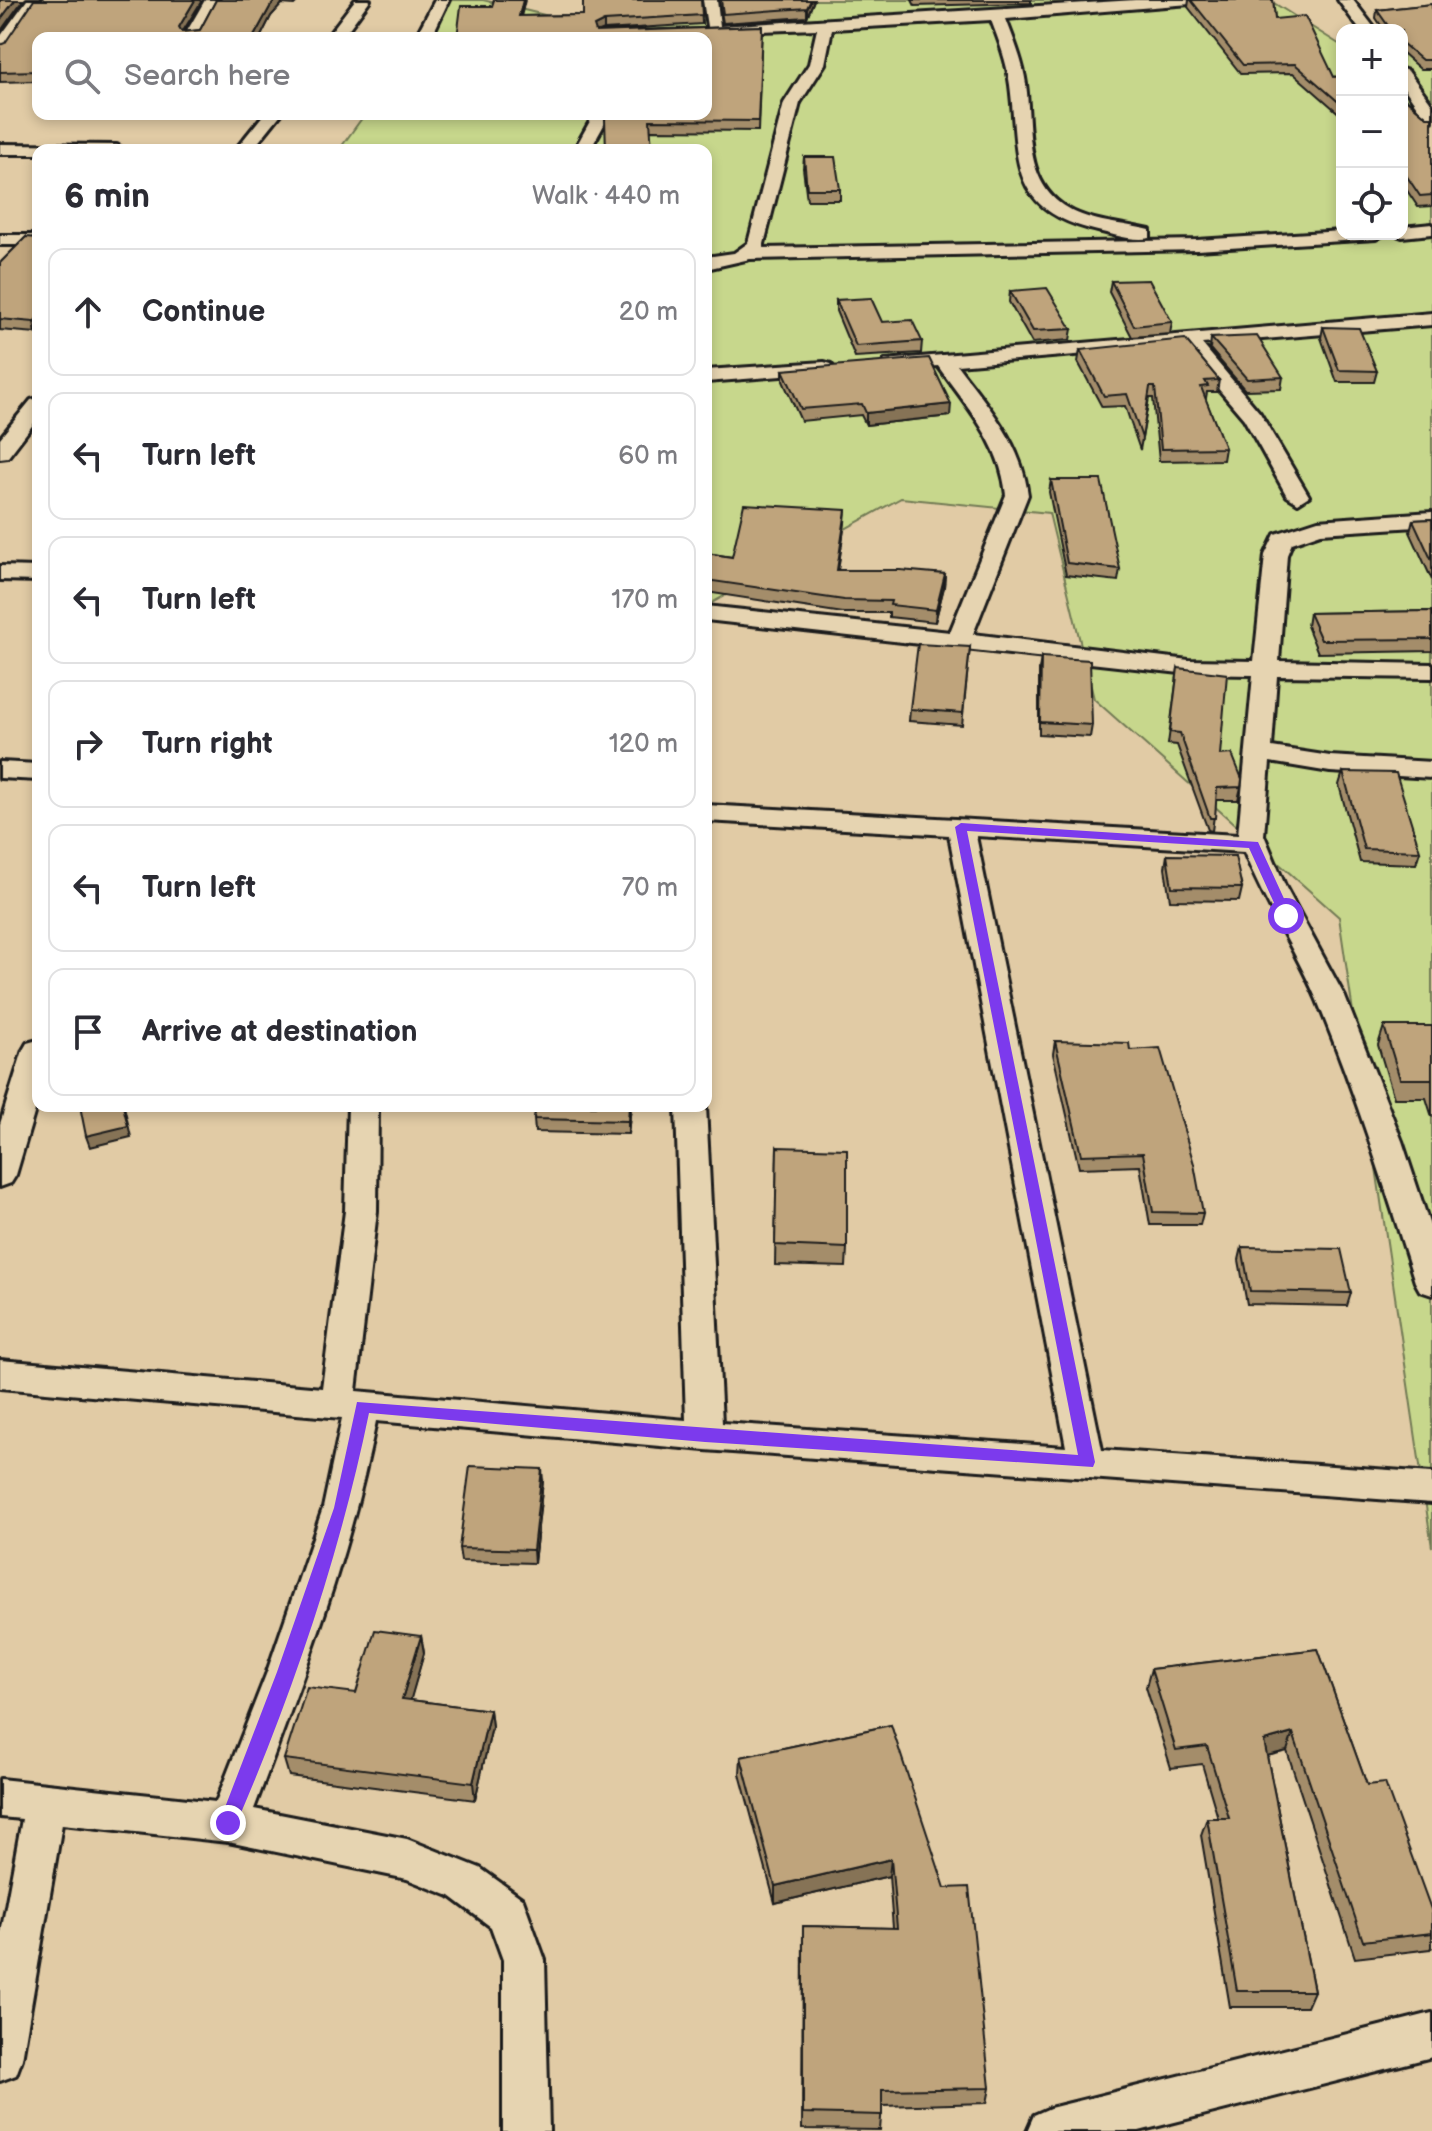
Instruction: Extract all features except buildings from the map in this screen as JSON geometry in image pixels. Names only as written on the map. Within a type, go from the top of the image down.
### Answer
[{"type":"street","points":[[0,48],[34,0]]},
{"type":"street","points":[[194,32],[212,0]]},
{"type":"street","points":[[339,32],[363,0]]},
{"type":"street","points":[[426,32],[442,0]]},
{"type":"street","points":[[710,0],[706,30],[997,15],[1092,4],[1190,0]]},
{"type":"street","points":[[896,0],[902,19]]},
{"type":"street","points":[[1345,0],[1363,24]]},
{"type":"street","points":[[997,15],[1011,49],[1022,152],[1040,196],[1061,212],[1091,223],[1197,245]]},
{"type":"street","points":[[750,254],[757,244],[792,103],[817,64],[826,23]]},
{"type":"street","points":[[1408,82],[1432,116]]},
{"type":"street","points":[[248,144],[268,120]]},
{"type":"street","points":[[585,144],[599,120]]},
{"type":"street","points":[[0,149],[32,149]]},
{"type":"street","points":[[1408,231],[1432,229]]},
{"type":"street","points":[[712,262],[750,254],[1197,245],[1336,236]]},
{"type":"street","points":[[0,240],[32,240]]},
{"type":"street","points":[[712,376],[944,360],[1432,319]]},
{"type":"street","points":[[1188,340],[1253,417],[1298,496]]},
{"type":"street","points":[[944,360],[1003,447],[1017,478],[1017,495],[959,640]]},
{"type":"street","points":[[0,452],[30,424]]},
{"type":"street","points":[[1432,519],[1318,527],[1283,539],[1276,555],[1251,835],[1272,888],[1330,997],[1386,1141],[1432,1282]]},
{"type":"street","points":[[0,573],[32,574]]},
{"type":"street","points":[[712,614],[1119,661],[1268,670],[1432,671]]},
{"type":"street","points":[[1257,752],[1330,764],[1432,770]]},
{"type":"street","points":[[0,770],[32,772]]},
{"type":"street","points":[[712,813],[1254,844]]},
{"type":"street","points":[[961,827],[1087,1462]]},
{"type":"street","points":[[0,1175],[32,1070]]},
{"type":"street","points":[[228,1823],[286,1672],[341,1508],[361,1211],[363,1112]]},
{"type":"street","points":[[691,1112],[697,1310],[705,1436]]},
{"type":"street","points":[[0,1374],[705,1436],[1432,1488]]},
{"type":"street","points":[[0,1798],[228,1823],[407,1859],[465,1882],[508,1914],[524,1960],[526,2131]]},
{"type":"street","points":[[0,2059],[45,1804]]},
{"type":"street","points":[[1050,2131],[1432,2035]]},
{"type":"green space","points":[[445,0],[483,0],[565,20],[732,16],[762,0],[1269,0],[1336,42],[1336,240],[1408,240],[1408,53],[1432,47],[1432,1547],[1339,917],[1094,699],[1049,513],[901,498],[712,603],[712,144],[343,144],[361,120],[712,120],[712,32],[423,32]]},
{"type":"route","points":[[228,1823],[286,1672],[341,1508],[362,1406],[705,1436],[1087,1462],[961,827],[1254,844],[1286,916]]}]
